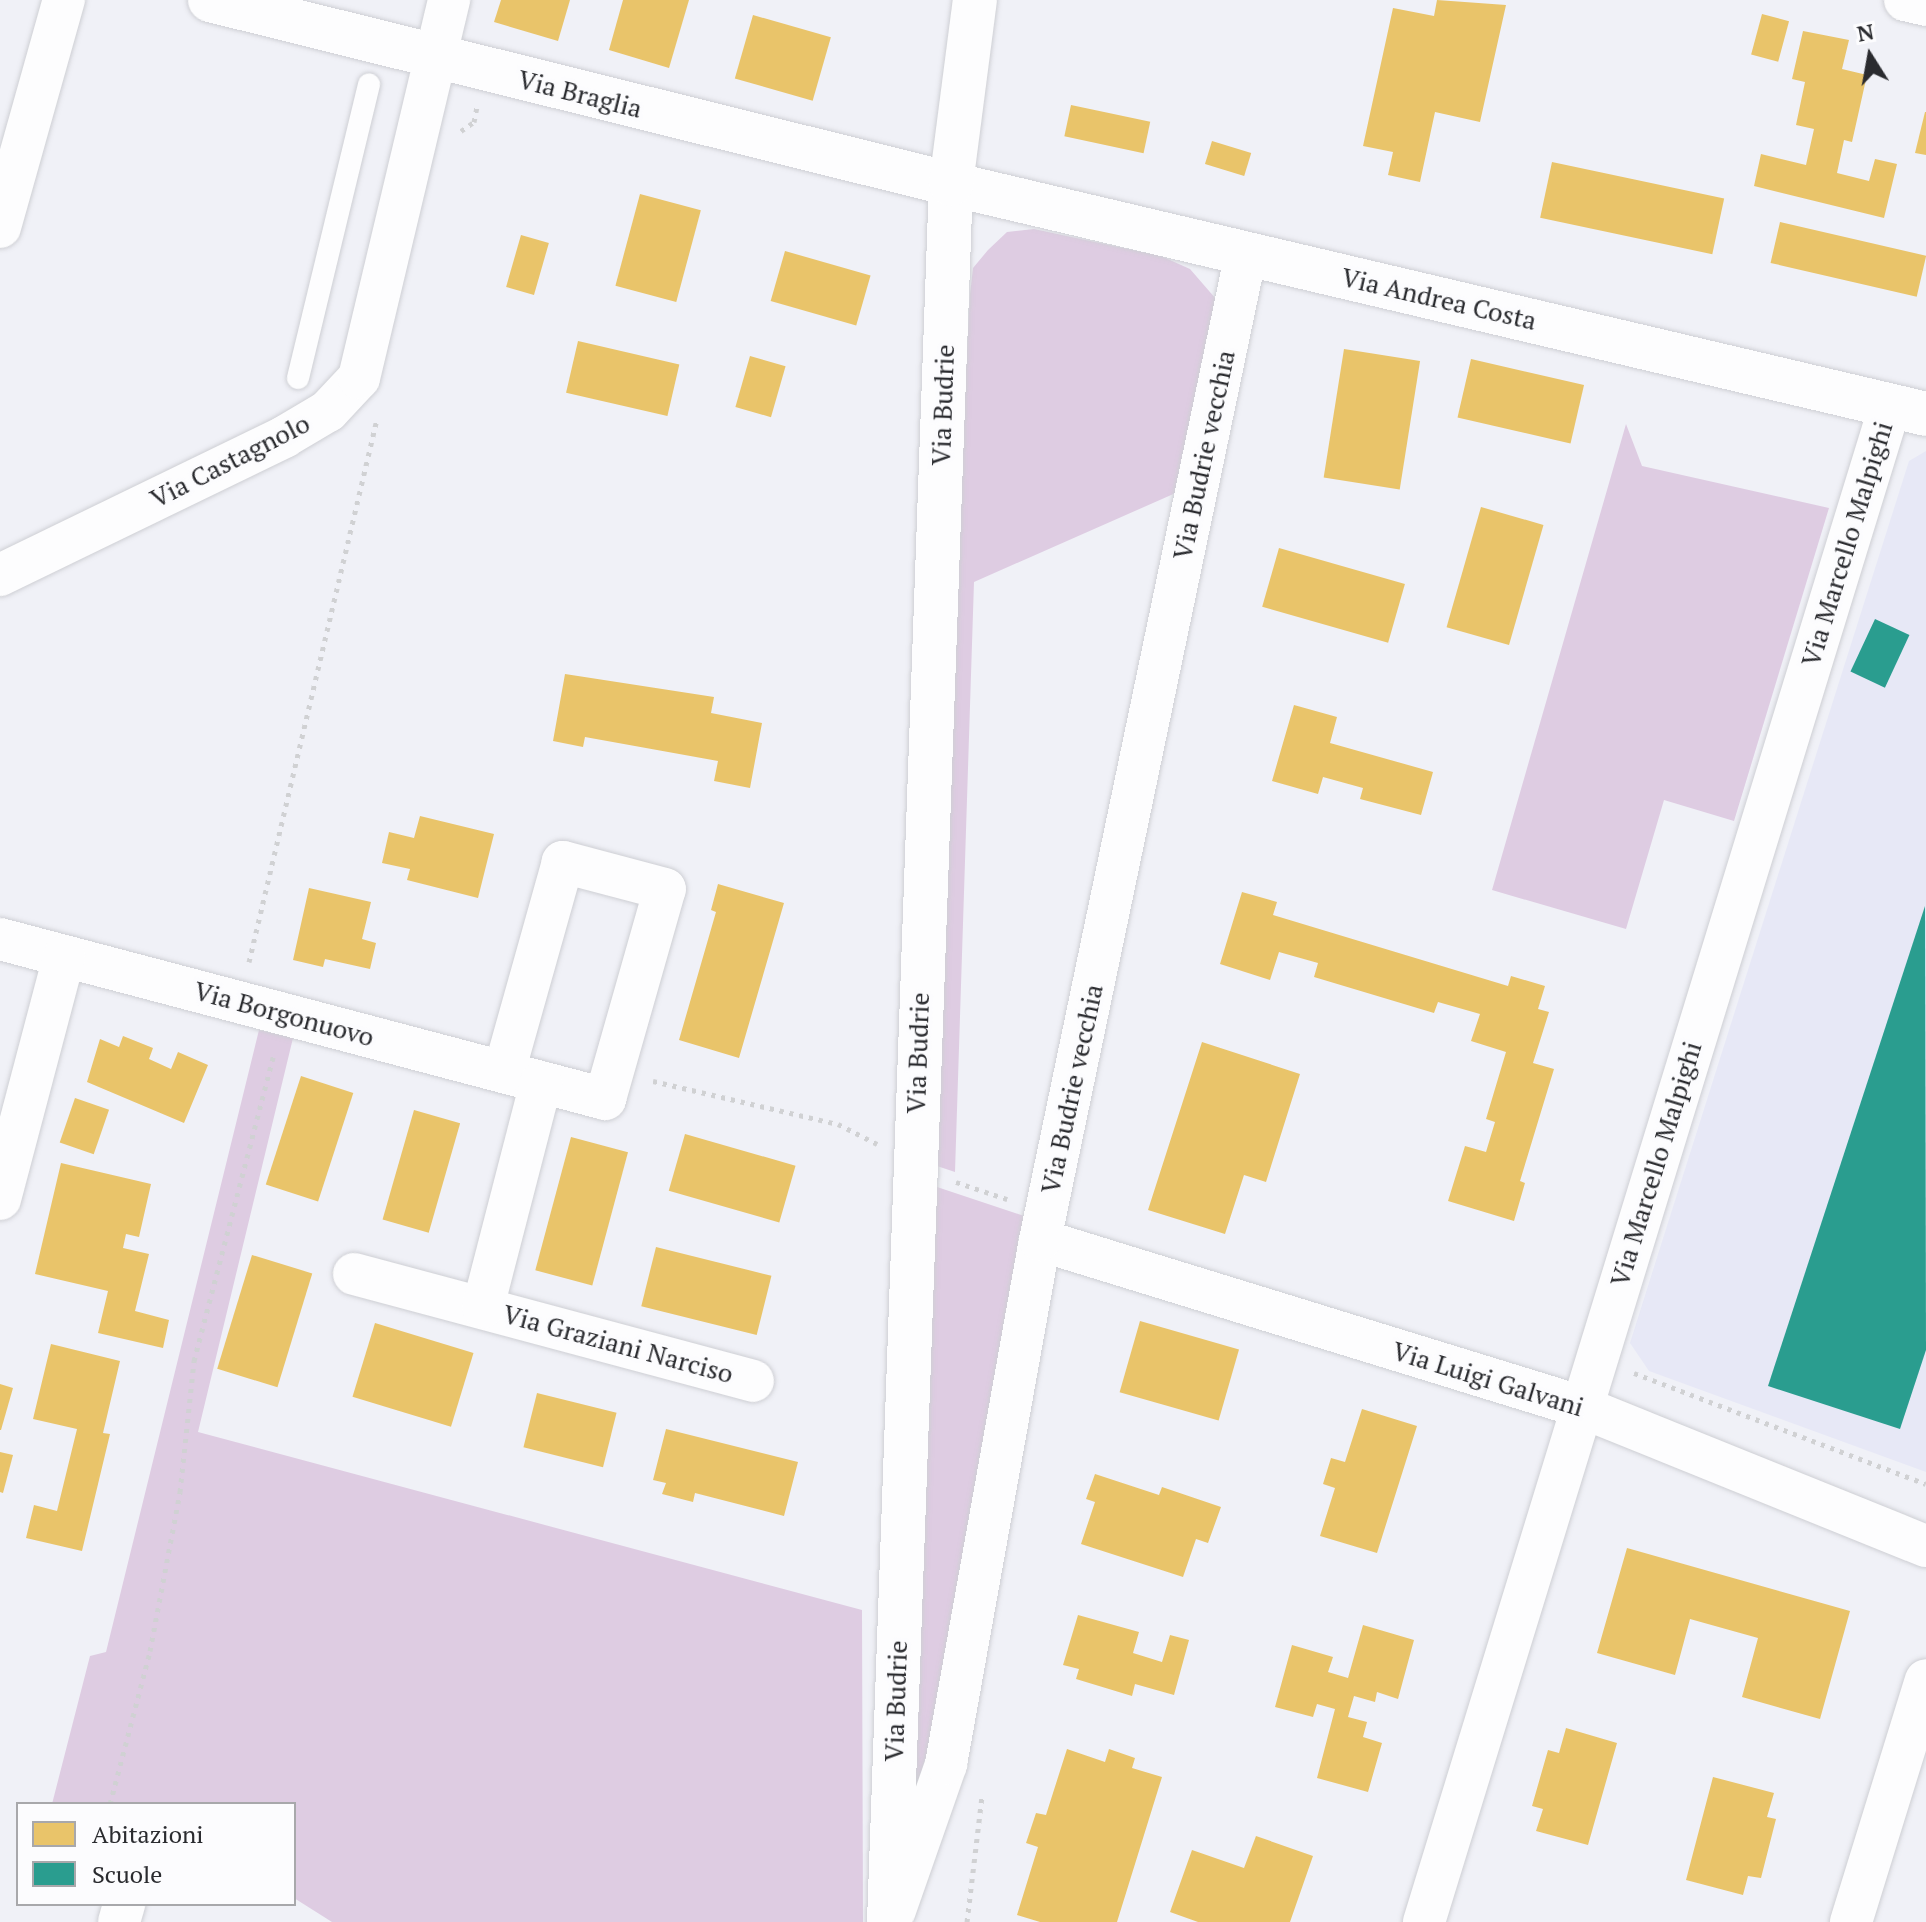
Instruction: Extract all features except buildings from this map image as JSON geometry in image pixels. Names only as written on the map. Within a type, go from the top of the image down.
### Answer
[{"type":"main road","name":"Via Braglia","points":[[210,0],[432,59],[951,184]]},
{"type":"main road","name":"Via Budrie","points":[[890,1922],[913,1169],[951,184],[975,0]]},
{"type":"main road","name":"Via Andrea Costa","points":[[951,184],[1908,410]]},
{"type":"street","points":[[0,227],[64,0]]},
{"type":"street","name":"Via Castagnolo","points":[[4,572],[294,431],[328,411],[359,378],[432,59],[449,0]]},
{"type":"street","points":[[1905,0],[1926,5]]},
{"type":"street","name":"Via Budrie vecchia","points":[[890,1922],[946,1764],[1043,1226],[1246,253]]},
{"type":"street","name":"Via Marcello Malpighi","points":[[1424,1922],[1579,1406],[1908,410]]},
{"type":"street","name":"Via Graziani Narciso","points":[[483,1307],[563,862],[665,889],[613,1072]]},
{"type":"street","name":"Via Borgonuovo","points":[[0,939],[605,1099],[613,1072]]},
{"type":"street","points":[[0,1199],[64,956]]},
{"type":"street","name":"Via Luigi Galvani","points":[[1043,1226],[1579,1406],[1926,1546]]},
{"type":"street","name":"Via Graziani Narciso","points":[[354,1274],[753,1381]]},
{"type":"street","points":[[1851,1922],[1926,1680]]},
{"type":"lane","points":[[298,378],[369,84]]},
{"type":"path","points":[[453,136],[474,122],[486,71]]},
{"type":"path","points":[[248,967],[380,408]]},
{"type":"path","points":[[111,1802],[156,1622],[180,1492],[194,1361],[285,1014]]},
{"type":"path","points":[[613,1072],[838,1124],[880,1145],[882,1163],[913,1169],[1043,1226]]},
{"type":"shaded area","points":[[1034,229],[1161,256],[1190,269],[1216,299],[1187,488],[974,582],[955,1172],[937,1166],[941,844],[970,294],[973,268],[988,250],[1007,232]]},
{"type":"shaded area","points":[[1626,424],[1642,466],[1829,508],[1734,821],[1664,800],[1626,929],[1492,890]]},
{"type":"shaded area","points":[[1926,451],[1926,1472],[1649,1371],[1630,1343],[1909,461]]},
{"type":"shaded area","points":[[259,1030],[293,1038],[198,1432],[862,1610],[863,1922],[332,1922],[296,1899],[296,1802],[53,1802],[90,1656],[106,1652]]},
{"type":"shaded area","points":[[934,1186],[1027,1217],[937,1732],[912,1823]]}]
